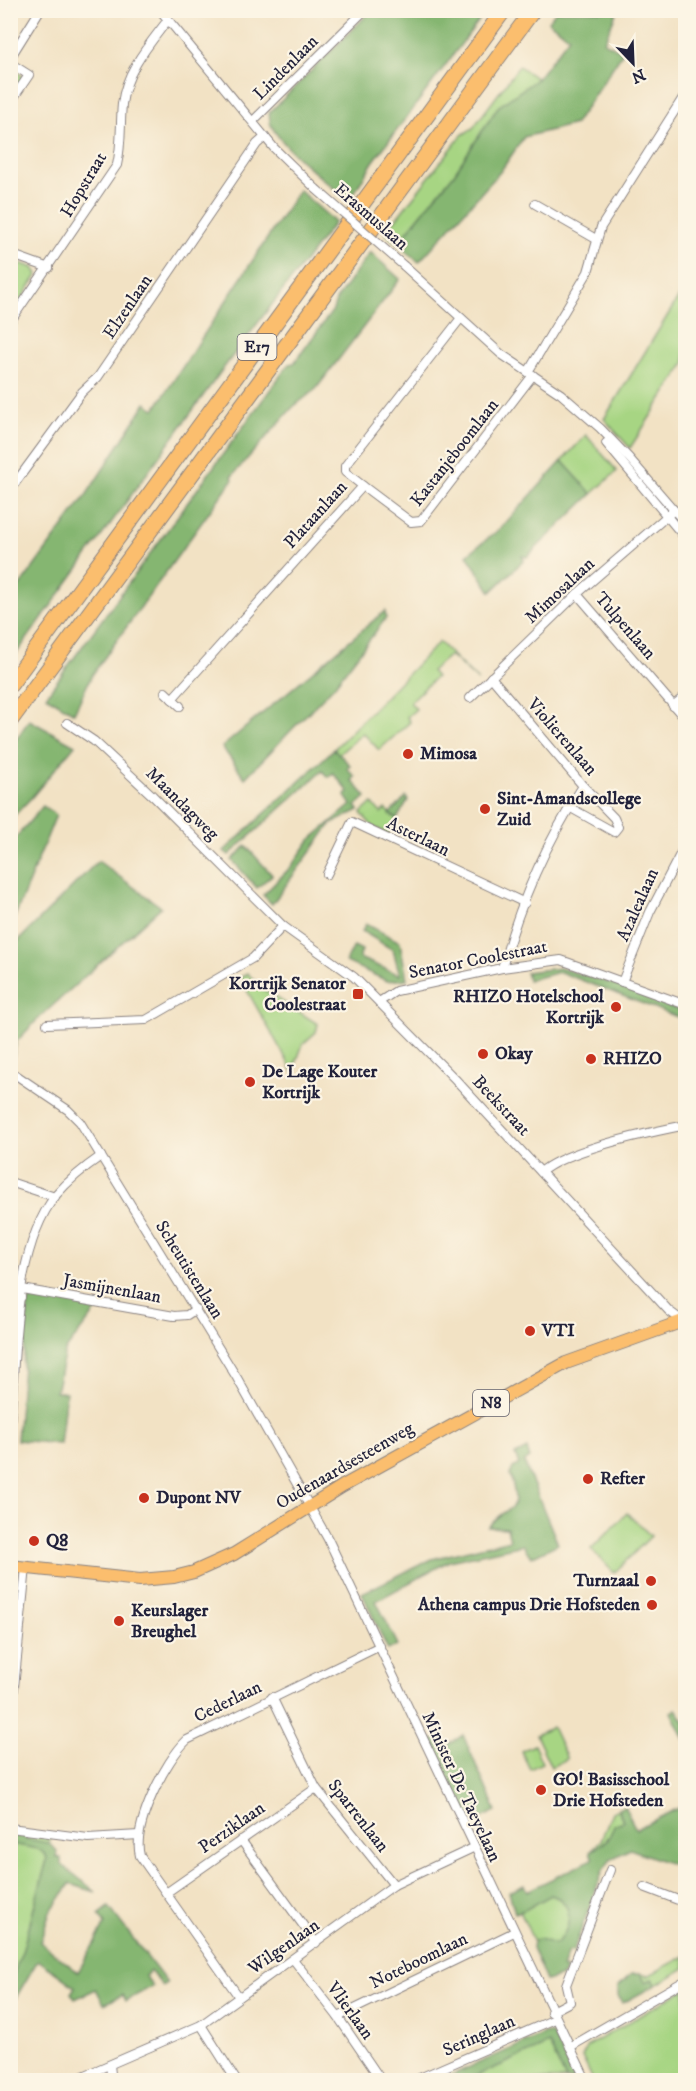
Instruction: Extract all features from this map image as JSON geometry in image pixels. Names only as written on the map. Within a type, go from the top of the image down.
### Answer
[{"type":"highway","name":"E17","points":[[10,685],[504,10]]},
{"type":"highway","name":"E17","points":[[10,721],[533,10]]},
{"type":"main road","name":"Oudenaardsesteenweg","points":[[10,1566],[140,1580],[174,1577],[234,1554],[309,1506],[566,1363],[684,1321]]},
{"type":"street","points":[[10,58],[40,10]]},
{"type":"street","name":"Hopstraat","points":[[10,321],[49,268],[117,165],[122,142],[122,103],[130,74],[164,16],[171,10]]},
{"type":"street","name":"Lindenlaan","points":[[253,121],[365,10]]},
{"type":"street","name":"Erasmuslaan","points":[[164,16],[265,137],[316,189],[501,354],[561,394],[589,420]]},
{"type":"street","points":[[10,63],[29,75],[10,103]]},
{"type":"street","points":[[535,204],[596,239],[686,93]]},
{"type":"street","name":"Elzenlaan","points":[[10,490],[82,392],[98,377],[257,144],[265,137]]},
{"type":"street","name":"Kastanjeboomlaan","points":[[363,486],[411,522],[421,521],[531,374],[588,273],[593,262],[596,239]]},
{"type":"street","points":[[10,254],[49,268]]},
{"type":"street","name":"Plataanlaan","points":[[172,699],[363,486],[345,472],[345,466],[460,318]]},
{"type":"street","points":[[589,420],[629,458],[686,524]]},
{"type":"street","points":[[589,420],[621,464],[686,539]]},
{"type":"street","name":"Mimosalaan","points":[[470,698],[577,594],[674,510]]},
{"type":"street","name":"Tulpenlaan","points":[[577,594],[686,720]]},
{"type":"street","name":"Violierenlaan","points":[[491,677],[614,818],[618,827],[614,832],[604,828],[569,807]]},
{"type":"street","points":[[165,692],[180,706]]},
{"type":"street","points":[[673,705],[686,695]]},
{"type":"street","name":"Maandagweg","points":[[67,723],[94,741],[116,761],[270,914]]},
{"type":"street","points":[[502,968],[540,863],[569,807],[584,786]]},
{"type":"street","name":"Asterlaan","points":[[327,874],[352,822],[525,903]]},
{"type":"street","name":"Azalealaan","points":[[622,982],[650,912],[686,843]]},
{"type":"street","name":"Beekstraat","points":[[270,914],[283,927],[349,973],[379,1002],[541,1172],[664,1306],[684,1321]]},
{"type":"street","points":[[47,1024],[146,1020],[253,958],[283,927]]},
{"type":"street","name":"Senator Coolestraat","points":[[379,1002],[396,991],[502,968],[561,960],[686,1005]]},
{"type":"street","name":"Scheutistenlaan","points":[[16,1075],[78,1120],[196,1309],[309,1506]]},
{"type":"street","points":[[541,1172],[568,1158],[608,1145],[686,1125]]},
{"type":"street","points":[[10,1426],[21,1293],[32,1240],[55,1197],[101,1156]]},
{"type":"street","points":[[10,1182],[55,1197]]},
{"type":"street","name":"Jasmijnenlaan","points":[[10,1298],[21,1293],[174,1316],[187,1315],[196,1309]]},
{"type":"street","name":"Minister De Taeyelaan","points":[[309,1506],[380,1647],[473,1848],[586,2080]]},
{"type":"street","points":[[10,1728],[26,1567]]},
{"type":"street","name":"Cederlaan","points":[[139,1835],[163,1772],[178,1748],[196,1733],[380,1647]]},
{"type":"street","name":"Sparrenlaan","points":[[272,1697],[316,1788],[394,1885]]},
{"type":"street","name":"Perziklaan","points":[[165,1893],[316,1788]]},
{"type":"street","points":[[10,1828],[88,1838],[139,1835],[137,1844],[140,1856],[239,1997]]},
{"type":"street","points":[[241,1840],[316,1942]]},
{"type":"street","name":"Wilgenlaan","points":[[75,2080],[201,2025],[394,1885],[473,1848]]},
{"type":"street","points":[[553,2015],[570,2002],[566,1985],[610,1870]]},
{"type":"street","points":[[644,1887],[686,1903]]},
{"type":"street","name":"Noteboomlaan","points":[[338,2017],[514,1932]]},
{"type":"street","name":"Vlierlaan","points":[[293,1959],[338,2017],[381,2080]]},
{"type":"street","points":[[570,2047],[686,1980]]},
{"type":"street","name":"Seringlaan","points":[[415,2080],[553,2015]]},
{"type":"street","points":[[201,2025],[236,2080]]},
{"type":"street","points":[[107,2080],[111,2074],[110,2065]]},
{"type":"green space","points":[[372,10],[486,11],[373,162],[349,201],[285,144],[271,125],[269,113]]},
{"type":"green space","points":[[556,11],[617,11],[604,42],[623,52],[575,124],[524,137],[500,172],[419,262],[397,244],[454,174],[498,107],[537,79],[569,37],[548,21]]},
{"type":"green space","points":[[519,66],[537,79],[498,107],[454,174],[397,244],[385,233],[462,135],[473,128]]},
{"type":"green space","points":[[14,69],[23,77],[11,100],[11,75]]},
{"type":"green space","points":[[299,190],[335,222],[222,370],[11,661],[11,598],[87,494],[146,403],[155,409]]},
{"type":"green space","points":[[370,252],[400,279],[316,389],[293,407],[232,476],[233,479],[92,675],[74,713],[46,696],[289,364],[294,363],[333,310],[336,300]]},
{"type":"green space","points":[[11,260],[34,268],[38,274],[11,315]]},
{"type":"green space","points":[[685,287],[685,363],[630,448],[604,419]]},
{"type":"green space","points":[[586,435],[617,471],[592,494],[562,461]]},
{"type":"green space","points":[[562,461],[592,494],[527,557],[522,556],[524,560],[491,592],[467,555],[501,528]]},
{"type":"green space","points":[[385,611],[386,618],[334,686],[245,778],[222,747]]},
{"type":"green space","points":[[439,642],[478,681],[450,655],[431,671],[436,677],[410,702],[416,709],[407,717],[410,722],[379,750],[363,733],[339,754],[334,749]]},
{"type":"green space","points":[[29,720],[75,745],[11,819],[11,747]]},
{"type":"green space","points":[[334,749],[350,765],[347,768],[355,777],[352,780],[366,797],[356,806],[359,810],[331,824],[272,904],[263,895],[291,867],[310,840],[351,805],[345,796],[349,792],[333,773],[328,777],[322,771],[229,855],[224,851]]},
{"type":"green space","points":[[406,797],[408,800],[397,819],[389,814]]},
{"type":"green space","points":[[372,803],[381,813],[385,809],[397,819],[388,834],[373,827],[361,813]]},
{"type":"green space","points":[[43,806],[56,815],[11,926],[11,843]]},
{"type":"green space","points":[[246,846],[272,875],[257,888],[232,860]]},
{"type":"green space","points":[[98,861],[161,907],[17,1041],[11,1065],[11,948]]},
{"type":"green space","points":[[366,924],[400,942],[407,979],[387,981],[346,962],[354,946],[362,950],[359,958],[400,975],[393,950],[362,931]]},
{"type":"green space","points":[[560,968],[617,985],[685,1013],[685,1020],[560,972],[528,980],[526,972]]},
{"type":"green space","points":[[247,973],[264,990],[318,1024],[316,1032],[303,1044],[293,1071],[240,978]]},
{"type":"green space","points":[[40,1296],[99,1307],[65,1351],[56,1392],[66,1392],[60,1444],[17,1440],[28,1303],[33,1297]]},
{"type":"green space","points":[[527,1449],[530,1458],[524,1462],[558,1544],[531,1557],[523,1545],[449,1561],[376,1601],[398,1645],[388,1650],[362,1593],[432,1559],[510,1540],[507,1528],[488,1527],[514,1503],[514,1488],[510,1475],[513,1468],[519,1464],[515,1455]]},
{"type":"green space","points":[[627,1513],[651,1536],[614,1573],[591,1549]]},
{"type":"green space","points":[[676,1709],[685,1722],[685,1741],[671,1712]]},
{"type":"green space","points":[[552,1727],[567,1759],[551,1767],[536,1735]]},
{"type":"green space","points":[[463,1735],[496,1811],[470,1824],[429,1741],[439,1738],[446,1747]]},
{"type":"green space","points":[[534,1745],[542,1763],[530,1769],[521,1751]]},
{"type":"green space","points":[[685,1805],[685,1869],[630,1849],[611,1859],[603,1870],[573,1952],[568,1951],[562,1968],[566,1969],[563,1976],[546,1981],[532,1948],[533,1940],[539,1939],[555,1944],[568,1924],[568,1910],[559,1899],[551,1895],[515,1913],[509,1892],[524,1885],[527,1891],[593,1859],[590,1852],[608,1840],[614,1825],[623,1821],[618,1809],[624,1806],[636,1829]]},
{"type":"green space","points":[[618,1809],[623,1821],[605,1841],[590,1852],[601,1840],[612,1812]]},
{"type":"green space","points":[[11,1834],[26,1834],[25,1839],[49,1843],[57,1851],[56,1857],[61,1858],[61,1864],[96,1892],[70,1884],[50,1912],[40,1942],[78,1972],[105,1924],[99,1915],[109,1907],[167,1983],[163,1986],[150,1971],[145,1976],[153,1986],[126,2001],[123,1995],[104,2004],[96,1989],[75,1999],[71,1993],[75,1987],[38,1960],[15,1999],[11,1997],[10,1983],[23,1949],[47,1860],[46,1855],[38,1849],[11,1844]]},
{"type":"green space","points":[[26,1834],[51,1837],[49,1843],[24,1839]]},
{"type":"green space","points":[[11,1844],[38,1848],[46,1855],[47,1860],[23,1949],[11,1983]]},
{"type":"green space","points":[[551,1895],[564,1904],[569,1917],[565,1932],[555,1945],[539,1939],[533,1940],[520,1911]]},
{"type":"green space","points":[[685,1956],[685,1968],[656,1985],[653,1979],[645,1982],[641,1974],[648,1976]]},
{"type":"green space","points":[[631,1974],[641,1974],[645,1982],[653,1979],[656,1985],[623,2003],[618,1996],[618,1987]]},
{"type":"green space","points":[[685,1989],[685,2080],[593,2080],[582,2057],[588,2046]]},
{"type":"green space","points":[[547,2033],[552,2034],[576,2080],[566,2080],[549,2044],[467,2080],[440,2080]]},
{"type":"green space","points":[[549,2044],[566,2080],[467,2080]]},
{"type":"place","name":"Mimosa","points":[[408,754]]},
{"type":"place","name":"Sint-Amandscollege Zuid","points":[[485,809]]},
{"type":"place","name":"Kortrijk Senator Coolestraat","points":[[358,994]]},
{"type":"place","name":"RHIZO Hotelschool Kortrijk","points":[[616,1007]]},
{"type":"place","name":"Okay","points":[[483,1054]]},
{"type":"place","name":"RHIZO","points":[[591,1059]]},
{"type":"place","name":"De Lage Kouter Kortrijk","points":[[250,1082]]},
{"type":"place","name":"VTI","points":[[530,1331]]},
{"type":"place","name":"Refter","points":[[588,1479]]},
{"type":"place","name":"Dupont NV","points":[[144,1498]]},
{"type":"place","name":"Q8","points":[[34,1541]]},
{"type":"place","name":"Turnzaal","points":[[651,1581]]},
{"type":"place","name":"Athena campus Drie Hofsteden","points":[[652,1605]]},
{"type":"place","name":"Keurslager Breughel","points":[[119,1621]]},
{"type":"place","name":"GO! Basisschool Drie Hofsteden","points":[[541,1790]]}]
